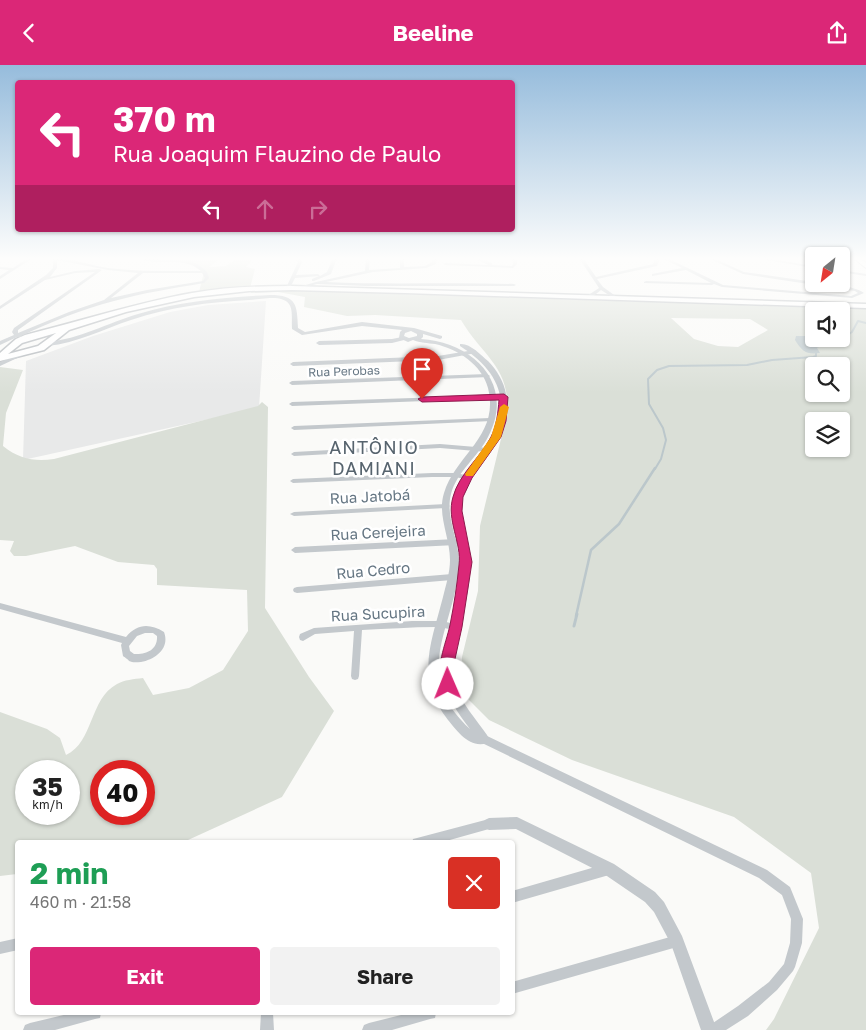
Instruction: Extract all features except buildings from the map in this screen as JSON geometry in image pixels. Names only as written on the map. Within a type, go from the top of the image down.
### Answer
[{"type":"highway","points":[[0,358],[17,341],[32,332],[69,327],[124,309],[151,303]]},
{"type":"highway","points":[[773,303],[866,306]]},
{"type":"highway","points":[[0,358],[27,352],[49,343],[69,327]]},
{"type":"highway","points":[[32,332],[48,337],[49,343]]},
{"type":"highway","points":[[17,341],[14,351],[27,352]]},
{"type":"street","points":[[0,343],[17,341],[15,331],[53,303]]},
{"type":"street","points":[[32,332],[103,303]]},
{"type":"street","points":[[49,343],[65,343],[126,320],[192,303]]},
{"type":"street","points":[[291,303],[295,329],[300,333],[310,334],[356,325],[377,325],[415,334],[470,353],[487,363],[496,375],[504,397],[502,421],[496,437],[467,478],[457,504],[466,562],[456,627],[448,659],[448,684],[460,706],[483,739]]},
{"type":"street","points":[[356,325],[390,330],[401,337]]},
{"type":"street","points":[[401,337],[403,332],[415,334]]},
{"type":"street","points":[[319,343],[392,341],[415,334]]},
{"type":"street","points":[[0,364],[27,352]]},
{"type":"street","points":[[293,363],[438,358],[470,353]]},
{"type":"street","points":[[470,353],[487,376],[494,397],[490,420],[484,438],[456,475],[447,495],[446,506],[454,565],[434,659],[434,681],[443,704],[466,734],[474,738],[483,739],[764,874],[786,891],[798,919],[796,943],[789,967],[743,1011],[716,1030]]},
{"type":"street","name":"Rua Perobas","points":[[292,383],[487,376]]},
{"type":"street","points":[[292,404],[504,397]]},
{"type":"street","points":[[294,428],[490,420]]},
{"type":"street","points":[[294,454],[440,446],[488,450]]},
{"type":"street","points":[[293,481],[456,475],[467,478]]},
{"type":"street","name":"Rua Jatobá","points":[[294,514],[446,506]]},
{"type":"street","name":"Rua Cerejeira","points":[[295,550],[463,543]]},
{"type":"street","name":"Rua Cedro","points":[[297,590],[452,577]]},
{"type":"street","points":[[0,606],[127,641]]},
{"type":"street","name":"Rua Sucupira","points":[[302,637],[314,631],[412,623],[442,624],[456,627]]},
{"type":"street","points":[[355,676],[358,627]]},
{"type":"street","points":[[428,840],[489,824],[517,823],[608,869],[655,902],[659,907],[677,941],[709,1030]]},
{"type":"street","points":[[515,896],[608,869]]},
{"type":"street","points":[[515,988],[677,941]]},
{"type":"street","points":[[0,948],[15,945]]},
{"type":"street","points":[[30,1030],[87,1015]]},
{"type":"street","points":[[267,1015],[267,1030]]},
{"type":"street","points":[[369,1030],[423,1015]]},
{"type":"shaded area","points":[[266,303],[259,408],[23,460],[26,361],[93,336],[170,312],[208,305]]},
{"type":"shaded area","points":[[304,303],[680,303],[805,307],[805,347],[850,347],[850,308],[866,309],[866,1030],[766,1030],[774,1019],[819,928],[811,873],[734,817],[572,760],[489,720],[467,698],[461,673],[462,657],[478,591],[480,526],[507,414],[507,398],[504,385],[500,373],[461,320],[375,315],[347,316],[304,307]],"holes":[[[671,318],[750,319],[768,330],[738,347],[718,346],[694,339]]]},
{"type":"shaded area","points":[[796,336],[805,336],[805,347],[816,347],[820,353],[805,351],[795,340]]},
{"type":"shaded area","points":[[0,367],[23,370],[6,413],[3,446],[21,457],[34,460],[54,459],[258,406],[262,402],[268,407],[265,608],[309,677],[334,711],[282,797],[188,840],[15,840],[15,874],[0,876],[0,712],[47,729],[60,738],[66,755],[82,741],[101,700],[117,684],[143,678],[153,695],[189,688],[223,670],[248,631],[247,590],[157,585],[157,569],[154,565],[118,562],[75,546],[26,556],[14,556],[10,551],[14,541],[0,540]]},
{"type":"waterway","points":[[850,333],[858,321],[866,323]]},
{"type":"waterway","points":[[655,469],[661,459],[666,440],[663,428],[649,404],[648,379],[657,370],[669,366],[747,365],[772,360],[813,357],[816,356],[816,352]]},
{"type":"waterway","points":[[576,616],[591,550],[619,524],[655,468]]},
{"type":"waterway","points":[[574,626],[577,614]]},
{"type":"slow traffic","points":[[470,474],[496,437],[502,421],[504,407]]},
{"type":"district","name":"ANTÔNIO DAMIANI","points":[[374,458]]},
{"type":"route","points":[[422,399],[504,397],[502,421],[496,437],[464,482],[458,497],[457,511],[466,562],[456,627],[448,659],[448,684]]}]
